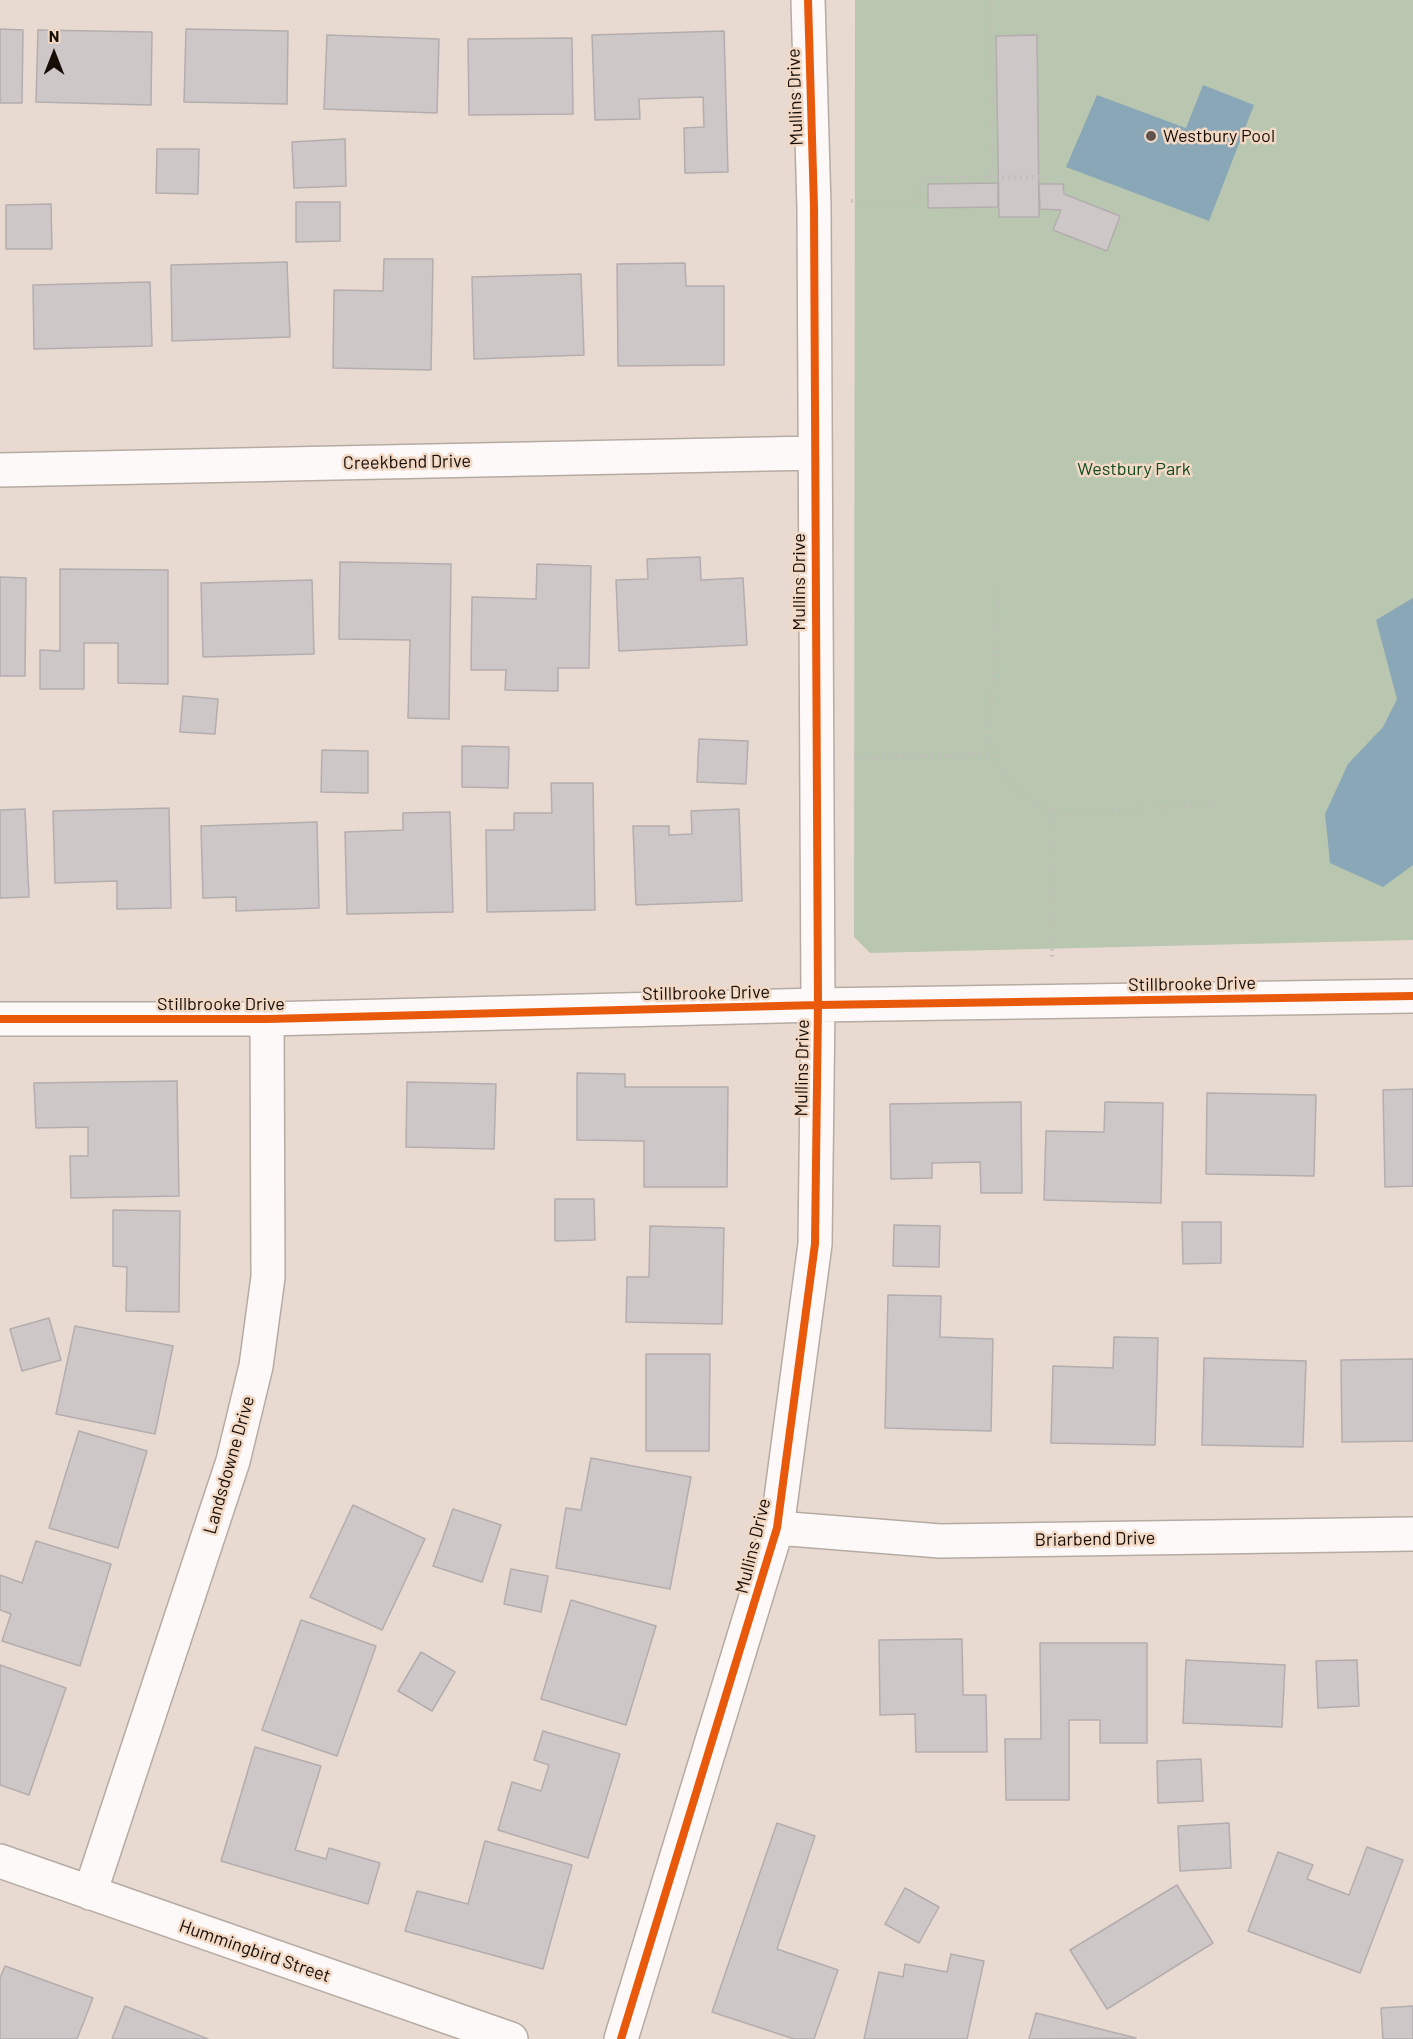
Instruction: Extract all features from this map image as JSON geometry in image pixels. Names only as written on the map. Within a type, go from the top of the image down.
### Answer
[{"type":"street","name":"Mullins Drive","points":[[621,2039],[777,1528],[815,1244],[818,1005],[813,207],[808,0]]},
{"type":"street","name":"Creekbend Drive","points":[[0,470],[814,453]]},
{"type":"street","name":"Stillbrooke Drive","points":[[0,1018],[267,1019],[818,1005],[1413,996]]},
{"type":"street","name":"Landsdowne Drive","points":[[90,1893],[233,1461],[256,1366],[268,1277],[267,1019]]},
{"type":"street","name":"Briarbend Drive","points":[[777,1528],[940,1541],[1413,1534]]},
{"type":"street","name":"Hummingbird Street","points":[[0,1861],[511,2039]]},
{"type":"path","points":[[991,0],[992,178]]},
{"type":"path","points":[[847,201],[920,201],[920,178],[1048,177]]},
{"type":"path","points":[[999,588],[989,739],[992,754],[1000,772],[1036,804],[1050,811],[1066,814],[1220,802]]},
{"type":"path","points":[[844,758],[992,754]]},
{"type":"path","points":[[1050,811],[1052,960]]},
{"type":"green space","name":"Westbury Park","points":[[855,0],[1413,0],[1413,940],[870,953],[854,937]]},
{"type":"water","points":[[1203,85],[1254,105],[1209,221],[1066,167],[1097,95],[1186,128]]},
{"type":"water","points":[[1413,598],[1413,865],[1383,887],[1330,863],[1325,814],[1348,764],[1383,727],[1397,699],[1376,620]]},
{"type":"building","points":[[0,29],[23,30],[22,103],[0,103]]},
{"type":"building","points":[[186,29],[288,31],[287,104],[184,102]]},
{"type":"building","points":[[38,30],[152,32],[151,105],[36,102]]},
{"type":"building","points":[[724,31],[728,172],[685,173],[684,128],[704,127],[703,97],[639,99],[640,119],[595,120],[592,35]]},
{"type":"building","points":[[327,35],[439,39],[437,113],[324,109]]},
{"type":"building","points":[[1037,35],[1039,217],[999,217],[996,36]]},
{"type":"building","points":[[572,38],[573,114],[469,115],[468,39]]},
{"type":"building","points":[[345,139],[346,186],[294,188],[292,142]]},
{"type":"building","points":[[157,149],[199,149],[198,194],[156,193]]},
{"type":"building","points":[[998,183],[998,207],[928,208],[928,184]]},
{"type":"building","points":[[1039,184],[1063,184],[1064,194],[1120,216],[1107,251],[1053,230],[1061,210],[1040,209]]},
{"type":"building","points":[[296,202],[340,202],[340,241],[296,242]]},
{"type":"building","points":[[51,204],[52,249],[6,249],[6,205]]},
{"type":"building","points":[[384,259],[433,259],[431,370],[333,368],[334,290],[383,291]]},
{"type":"building","points":[[287,262],[290,337],[172,341],[171,265]]},
{"type":"building","points":[[685,263],[686,286],[724,286],[724,365],[618,366],[617,264]]},
{"type":"building","points":[[581,274],[584,355],[474,359],[472,277]]},
{"type":"building","points":[[150,282],[152,346],[34,349],[33,285]]},
{"type":"building","points":[[700,557],[701,580],[743,578],[747,645],[619,651],[616,580],[648,579],[647,559]]},
{"type":"building","points":[[340,562],[451,564],[449,719],[408,718],[410,640],[339,639]]},
{"type":"building","points":[[537,564],[591,566],[589,668],[558,668],[558,691],[505,690],[506,670],[471,670],[472,597],[536,599]]},
{"type":"building","points":[[60,569],[168,570],[168,684],[118,683],[118,643],[84,643],[84,689],[40,689],[40,650],[60,651]]},
{"type":"building","points":[[0,577],[26,578],[25,676],[0,676]]},
{"type":"building","points":[[312,580],[314,654],[203,657],[201,583]]},
{"type":"building","points":[[183,696],[218,699],[215,734],[180,732]]},
{"type":"building","points":[[699,739],[748,741],[746,784],[697,782]]},
{"type":"building","points":[[462,746],[509,747],[508,788],[462,787]]},
{"type":"building","points":[[322,750],[368,751],[368,793],[321,792]]},
{"type":"building","points":[[551,783],[593,783],[595,910],[487,912],[486,830],[514,830],[514,813],[552,813]]},
{"type":"building","points":[[169,808],[171,908],[117,909],[117,881],[55,883],[53,811]]},
{"type":"building","points":[[25,809],[29,897],[0,898],[0,810]]},
{"type":"building","points":[[739,809],[742,901],[636,905],[633,826],[669,826],[669,835],[692,834],[691,811]]},
{"type":"building","points":[[450,812],[453,912],[347,914],[345,832],[403,830],[403,813]]},
{"type":"building","points":[[317,822],[319,908],[236,911],[236,897],[203,898],[201,826]]},
{"type":"building","points":[[577,1073],[625,1074],[625,1087],[728,1087],[727,1187],[644,1187],[644,1141],[577,1140]]},
{"type":"building","points":[[177,1081],[179,1196],[71,1198],[70,1156],[88,1156],[88,1127],[36,1128],[34,1083]]},
{"type":"building","points":[[407,1082],[496,1084],[494,1149],[406,1147]]},
{"type":"building","points":[[1413,1089],[1413,1186],[1385,1187],[1383,1090]]},
{"type":"building","points":[[1207,1093],[1316,1095],[1314,1176],[1206,1174]]},
{"type":"building","points":[[1021,1102],[1022,1193],[981,1193],[980,1162],[932,1163],[932,1178],[891,1179],[890,1104]]},
{"type":"building","points":[[1105,1102],[1163,1103],[1161,1203],[1044,1200],[1046,1131],[1104,1132]]},
{"type":"building","points":[[555,1199],[594,1199],[595,1240],[555,1241]]},
{"type":"building","points":[[113,1210],[180,1211],[179,1312],[126,1311],[127,1267],[113,1266]]},
{"type":"building","points":[[1182,1222],[1221,1222],[1221,1263],[1183,1264]]},
{"type":"building","points":[[894,1225],[940,1226],[939,1267],[893,1266]]},
{"type":"building","points":[[650,1226],[724,1228],[722,1324],[626,1322],[627,1277],[649,1277]]},
{"type":"building","points":[[888,1295],[941,1296],[940,1337],[993,1339],[991,1431],[885,1428]]},
{"type":"building","points":[[49,1318],[61,1360],[22,1371],[10,1329]]},
{"type":"building","points":[[75,1326],[173,1346],[155,1434],[56,1414]]},
{"type":"building","points":[[1114,1337],[1158,1338],[1155,1445],[1051,1443],[1053,1366],[1113,1368]]},
{"type":"building","points":[[646,1354],[710,1354],[709,1451],[646,1451]]},
{"type":"building","points":[[1204,1358],[1306,1361],[1303,1447],[1202,1445]]},
{"type":"building","points":[[1413,1359],[1413,1441],[1342,1442],[1341,1360]]},
{"type":"building","points":[[79,1431],[147,1451],[118,1548],[49,1528]]},
{"type":"building","points":[[591,1458],[691,1477],[670,1589],[556,1568],[566,1508],[581,1510]]},
{"type":"building","points":[[353,1505],[425,1539],[382,1630],[310,1597]]},
{"type":"building","points":[[453,1509],[501,1525],[482,1582],[433,1566]]},
{"type":"building","points":[[36,1541],[111,1564],[80,1666],[2,1641],[11,1614],[0,1610],[0,1575],[22,1583]]},
{"type":"building","points":[[511,1569],[548,1576],[541,1612],[504,1604]]},
{"type":"building","points":[[571,1600],[656,1626],[626,1725],[541,1699]]},
{"type":"building","points":[[301,1620],[376,1646],[337,1756],[262,1730]]},
{"type":"building","points":[[962,1639],[963,1695],[986,1695],[987,1752],[916,1752],[915,1714],[880,1715],[879,1640]]},
{"type":"building","points":[[1040,1643],[1147,1643],[1147,1743],[1100,1743],[1100,1720],[1069,1720],[1069,1800],[1006,1800],[1005,1739],[1041,1739]]},
{"type":"building","points":[[421,1652],[455,1672],[432,1711],[398,1691]]},
{"type":"building","points":[[1186,1660],[1285,1665],[1282,1727],[1183,1723]]},
{"type":"building","points":[[1357,1660],[1359,1706],[1318,1708],[1316,1661]]},
{"type":"building","points":[[0,1665],[66,1688],[29,1795],[0,1785]]},
{"type":"building","points":[[543,1731],[620,1754],[588,1858],[498,1830],[512,1782],[541,1791],[549,1765],[534,1760]]},
{"type":"building","points":[[255,1747],[321,1766],[295,1850],[326,1859],[329,1848],[380,1863],[368,1904],[221,1861]]},
{"type":"building","points":[[1201,1759],[1203,1801],[1158,1803],[1157,1761]]},
{"type":"building","points":[[777,1823],[815,1836],[777,1949],[838,1970],[814,2039],[794,2039],[712,2012]]},
{"type":"building","points":[[1229,1823],[1231,1868],[1180,1871],[1178,1826]]},
{"type":"building","points":[[485,1841],[572,1865],[543,1969],[405,1931],[417,1891],[468,1904]]},
{"type":"building","points":[[1367,1847],[1403,1860],[1360,1973],[1248,1931],[1278,1852],[1313,1865],[1307,1879],[1349,1895]]},
{"type":"building","points":[[1177,1885],[1213,1943],[1107,2009],[1070,1950]]},
{"type":"building","points":[[905,1888],[939,1907],[919,1943],[885,1924]]},
{"type":"building","points":[[951,1954],[984,1961],[967,2039],[864,2039],[879,1972],[903,1977],[905,1964],[947,1972]]},
{"type":"building","points":[[5,1966],[93,1998],[77,2039],[0,2039],[0,1978]]},
{"type":"building","points":[[125,2006],[208,2039],[112,2039]]},
{"type":"building","points":[[1413,2006],[1413,2039],[1383,2039],[1381,2008]]},
{"type":"building","points":[[1036,2013],[1136,2038],[1029,2039]]},
{"type":"cycle path","points":[[621,2039],[777,1528],[815,1244],[818,1005],[814,207],[808,0]]},
{"type":"cycle path","points":[[0,1019],[267,1019],[818,1005],[1413,996]]},
{"type":"place","name":"Westbury Pool","points":[[1151,136]]}]
